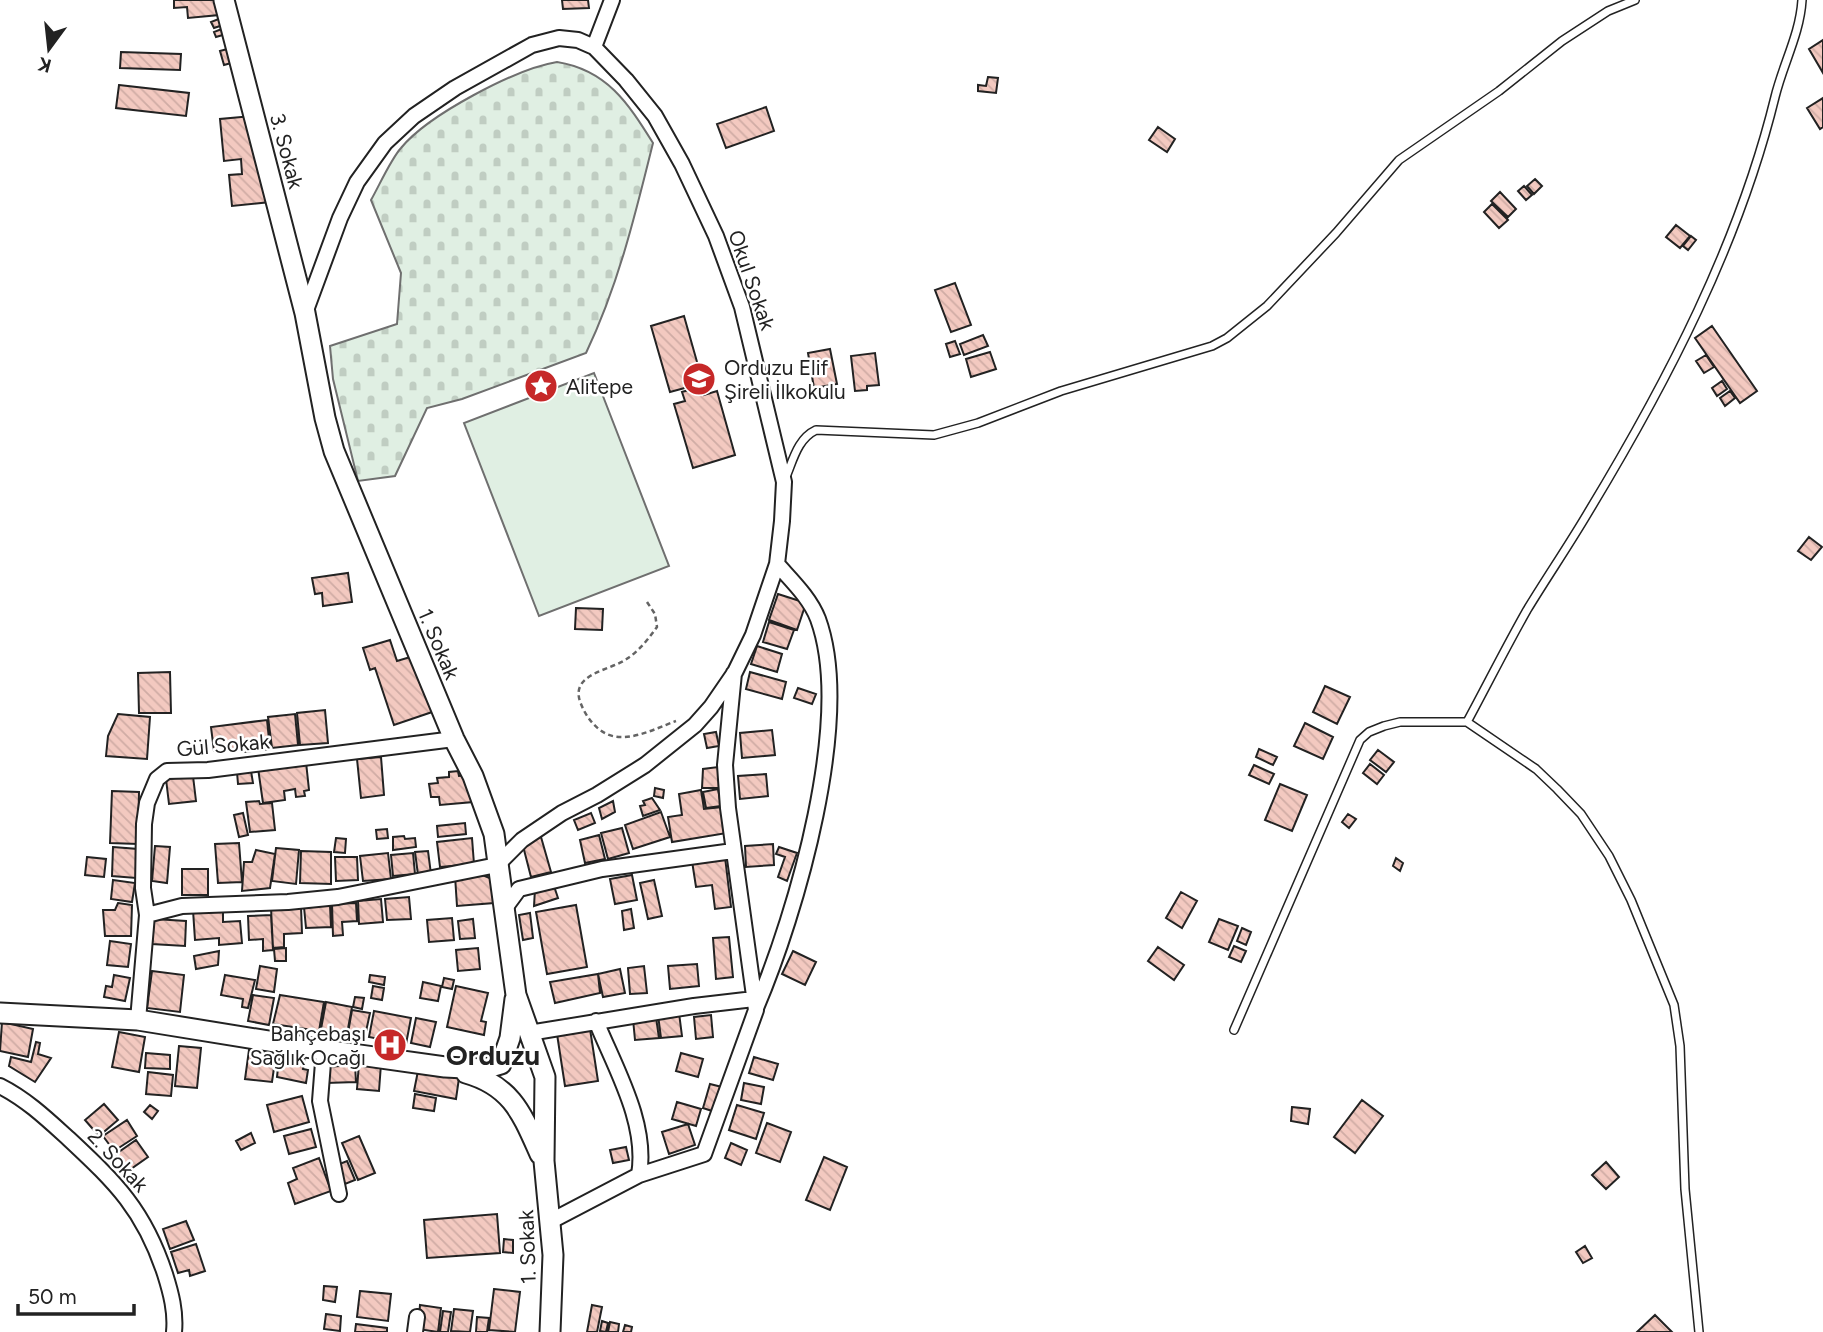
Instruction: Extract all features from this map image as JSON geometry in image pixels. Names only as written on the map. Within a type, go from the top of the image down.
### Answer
[{"type":"street","name":"3. Sokak","points":[[224,0],[305,313]]},
{"type":"street","points":[[594,47],[612,0]]},
{"type":"street","name":"Okul Sokak","points":[[305,313],[340,218],[358,182],[385,143],[414,116],[454,88],[532,46],[559,37],[578,40],[594,47],[626,80],[654,116],[682,164],[716,236],[743,307],[784,482],[777,564],[753,635],[734,672],[711,707],[695,725],[645,765],[562,813],[522,840],[497,865]]},
{"type":"street","name":"1. Sokak","points":[[305,313],[334,451],[454,740],[473,776],[494,834],[516,995]]},
{"type":"street","points":[[551,1221],[639,1175],[704,1154],[755,1004],[781,944],[822,778],[829,681],[818,617],[803,593],[777,564]]},
{"type":"street","points":[[734,672],[725,765],[733,851],[755,1004]]},
{"type":"street","name":"Gül Sokak","points":[[138,1020],[147,915],[143,888],[144,824],[150,793],[157,779],[167,771],[208,770],[454,740]]},
{"type":"street","points":[[505,908],[519,889],[602,869],[733,851]]},
{"type":"street","points":[[147,915],[183,906],[338,897],[497,865]]},
{"type":"street","points":[[516,995],[545,1077],[544,1161]]},
{"type":"street","points":[[516,995],[510,1038],[498,1079],[544,1161]]},
{"type":"street","points":[[529,1033],[596,1021],[755,1004]]},
{"type":"street","points":[[0,1013],[138,1020],[445,1067],[484,1069],[501,1064],[512,1055],[527,1054],[534,1057],[543,1069],[543,1083],[534,1096],[518,1100],[482,1077],[445,1067]]},
{"type":"street","points":[[596,1021],[629,1099],[642,1160],[639,1175]]},
{"type":"street","points":[[324,1050],[320,1101],[339,1194]]},
{"type":"street","name":"2. Sokak","points":[[0,1086],[32,1105],[110,1178],[135,1208],[156,1247],[172,1296],[174,1332]]},
{"type":"street","name":"1. Sokak","points":[[544,1161],[553,1255],[550,1332]]},
{"type":"lane","points":[[784,482],[800,443],[816,430],[934,435],[959,429],[1061,391],[1160,361],[1190,355],[1227,338],[1267,306],[1336,233],[1399,160],[1499,91],[1562,41],[1608,11],[1635,0]]},
{"type":"lane","points":[[1467,722],[1527,611],[1590,511],[1653,402],[1676,356],[1739,217],[1754,175],[1780,76],[1792,47],[1801,0]]},
{"type":"lane","points":[[1234,1030],[1360,740],[1384,726],[1400,722],[1467,722],[1536,769],[1581,814],[1609,856],[1631,900],[1674,1005],[1680,1046],[1685,1189],[1699,1332]]},
{"type":"path","points":[[647,602],[655,614],[657,627],[646,642],[627,660],[589,676],[580,686],[579,700],[588,719],[601,732],[615,736],[638,735],[711,707]]},
{"type":"green space","points":[[557,62],[590,72],[614,90],[653,143],[617,276],[586,353],[462,399],[427,408],[395,476],[358,481],[333,379],[330,346],[397,324],[401,273],[371,200],[397,153],[431,122],[473,95],[496,84],[539,66]]},
{"type":"green space","points":[[594,373],[669,566],[539,616],[464,423]]},
{"type":"building","points":[[174,0],[217,0],[219,15],[188,18],[187,7],[174,8]]},
{"type":"building","points":[[562,0],[588,0],[589,8],[563,9]]},
{"type":"building","points":[[221,18],[223,25],[214,28],[211,22]]},
{"type":"building","points":[[224,28],[226,34],[216,37],[214,32]]},
{"type":"building","points":[[1823,40],[1823,73],[1809,49]]},
{"type":"building","points":[[231,48],[235,62],[224,65],[220,51]]},
{"type":"building","points":[[121,52],[181,54],[180,70],[120,68]]},
{"type":"building","points":[[988,77],[998,78],[996,93],[978,91],[978,85],[986,86]]},
{"type":"building","points":[[119,85],[189,93],[186,116],[116,108]]},
{"type":"building","points":[[1823,98],[1823,127],[1820,129],[1807,108]]},
{"type":"building","points":[[766,107],[774,131],[726,148],[717,124]]},
{"type":"building","points":[[252,116],[270,202],[232,206],[229,175],[242,174],[241,159],[224,161],[220,119]]},
{"type":"building","points":[[1158,127],[1175,139],[1167,152],[1149,140]]},
{"type":"building","points":[[1535,179],[1542,186],[1534,194],[1527,186]]},
{"type":"building","points":[[1524,186],[1532,195],[1526,200],[1518,191]]},
{"type":"building","points":[[1500,192],[1516,209],[1508,217],[1491,201]]},
{"type":"building","points":[[1492,204],[1508,220],[1499,228],[1484,212]]},
{"type":"building","points":[[1676,225],[1690,236],[1680,248],[1666,237]]},
{"type":"building","points":[[1691,236],[1696,240],[1688,250],[1683,246]]},
{"type":"building","points":[[955,283],[971,325],[951,332],[935,290]]},
{"type":"building","points":[[684,316],[703,383],[670,392],[651,326]]},
{"type":"building","points":[[1712,326],[1757,391],[1740,403],[1695,338]]},
{"type":"building","points":[[983,335],[988,346],[964,355],[960,344]]},
{"type":"building","points":[[955,341],[960,354],[950,357],[946,344]]},
{"type":"building","points":[[830,349],[837,384],[814,388],[808,353]]},
{"type":"building","points":[[990,352],[996,369],[971,377],[966,359]]},
{"type":"building","points":[[875,353],[879,385],[855,391],[851,356]]},
{"type":"building","points":[[1706,355],[1714,367],[1704,373],[1696,361]]},
{"type":"building","points":[[1722,381],[1727,389],[1717,396],[1712,388]]},
{"type":"building","points":[[702,386],[704,395],[717,391],[735,455],[693,468],[674,404],[685,401],[682,392]]},
{"type":"building","points":[[1730,391],[1735,398],[1725,406],[1720,398]]},
{"type":"building","points":[[1809,537],[1822,547],[1811,560],[1798,551]]},
{"type":"building","points":[[348,573],[352,602],[323,606],[322,593],[315,594],[312,578]]},
{"type":"building","points":[[778,594],[806,603],[797,630],[769,620]]},
{"type":"building","points":[[576,608],[603,609],[602,630],[575,629]]},
{"type":"building","points":[[769,622],[794,630],[787,649],[763,642]]},
{"type":"building","points":[[390,640],[397,661],[417,655],[435,711],[394,725],[375,668],[370,670],[363,648]]},
{"type":"building","points":[[757,646],[782,654],[777,672],[751,664]]},
{"type":"building","points":[[170,672],[171,713],[139,713],[138,673]]},
{"type":"building","points":[[750,672],[786,682],[782,699],[746,689]]},
{"type":"building","points":[[1325,686],[1350,697],[1337,724],[1313,712]]},
{"type":"building","points":[[798,688],[816,694],[812,704],[794,698]]},
{"type":"building","points":[[325,710],[328,743],[300,745],[297,713]]},
{"type":"building","points":[[118,714],[150,717],[147,759],[106,756],[108,736]]},
{"type":"building","points":[[295,714],[298,745],[272,748],[268,717]]},
{"type":"building","points":[[267,720],[270,749],[214,751],[211,727]]},
{"type":"building","points":[[1305,723],[1333,737],[1323,759],[1294,746]]},
{"type":"building","points":[[772,730],[775,755],[742,758],[740,733]]},
{"type":"building","points":[[716,732],[719,746],[707,748],[704,734]]},
{"type":"building","points":[[1259,749],[1277,757],[1273,765],[1256,757]]},
{"type":"building","points":[[1378,750],[1394,762],[1386,772],[1370,760]]},
{"type":"building","points":[[381,757],[384,795],[361,798],[357,759]]},
{"type":"building","points":[[306,762],[309,790],[304,791],[305,796],[296,797],[295,789],[284,791],[285,800],[263,803],[258,768]]},
{"type":"building","points":[[1370,764],[1384,775],[1377,784],[1363,773]]},
{"type":"building","points":[[1254,765],[1274,774],[1269,784],[1249,775]]},
{"type":"building","points":[[718,767],[721,788],[702,788],[703,769]]},
{"type":"building","points":[[251,771],[253,783],[238,784],[237,772]]},
{"type":"building","points":[[458,771],[459,776],[470,775],[473,802],[440,805],[439,797],[431,797],[429,784],[438,783],[437,778],[449,777],[449,772]]},
{"type":"building","points":[[766,774],[768,796],[740,799],[738,776]]},
{"type":"building","points":[[193,776],[196,801],[169,804],[166,779]]},
{"type":"building","points":[[1280,784],[1307,795],[1292,831],[1265,820]]},
{"type":"building","points":[[655,788],[664,790],[663,798],[654,796]]},
{"type":"building","points":[[718,789],[721,806],[706,808],[703,792]]},
{"type":"building","points":[[701,790],[704,809],[723,807],[727,833],[672,842],[668,817],[682,815],[679,794]]},
{"type":"building","points":[[112,791],[139,792],[138,844],[110,843]]},
{"type":"building","points":[[652,798],[660,810],[643,816],[640,806],[645,805],[643,801]]},
{"type":"building","points":[[259,801],[260,804],[272,803],[275,830],[250,832],[246,802]]},
{"type":"building","points":[[613,801],[615,812],[602,819],[599,808]]},
{"type":"building","points":[[661,812],[670,837],[633,849],[625,825]]},
{"type":"building","points":[[243,813],[248,835],[239,837],[234,815]]},
{"type":"building","points":[[591,813],[595,823],[578,830],[574,820]]},
{"type":"building","points":[[1348,814],[1356,819],[1349,828],[1342,822]]},
{"type":"building","points":[[465,823],[466,834],[438,837],[437,826]]},
{"type":"building","points":[[622,828],[629,853],[608,859],[601,833]]},
{"type":"building","points":[[387,829],[388,838],[377,839],[376,830]]},
{"type":"building","points":[[599,835],[605,859],[585,863],[580,840]]},
{"type":"building","points":[[404,836],[405,839],[415,838],[416,847],[393,850],[393,837]]},
{"type":"building","points":[[541,837],[551,872],[531,877],[522,842]]},
{"type":"building","points":[[336,838],[346,839],[345,853],[334,852]]},
{"type":"building","points":[[472,838],[474,864],[440,867],[437,842]]},
{"type":"building","points":[[239,843],[242,882],[218,883],[215,844]]},
{"type":"building","points":[[773,844],[774,865],[746,867],[745,846]]},
{"type":"building","points":[[155,846],[170,847],[167,883],[152,881]]},
{"type":"building","points":[[113,847],[138,849],[136,878],[112,876]]},
{"type":"building","points":[[779,847],[797,853],[787,881],[778,877],[785,857],[776,854]]},
{"type":"building","points":[[276,848],[299,850],[296,884],[272,881]]},
{"type":"building","points":[[256,850],[275,854],[270,888],[242,891],[244,862],[252,862]]},
{"type":"building","points":[[301,851],[331,852],[331,884],[300,883]]},
{"type":"building","points":[[428,851],[431,874],[418,875],[415,852]]},
{"type":"building","points":[[388,853],[391,879],[363,881],[360,856]]},
{"type":"building","points":[[413,853],[415,874],[393,876],[391,855]]},
{"type":"building","points":[[87,857],[106,859],[104,877],[85,875]]},
{"type":"building","points":[[335,857],[357,857],[358,880],[336,881]]},
{"type":"building","points":[[725,857],[731,907],[715,909],[712,885],[696,887],[692,861]]},
{"type":"building","points":[[1396,858],[1403,863],[1400,871],[1393,866]]},
{"type":"building","points":[[182,869],[208,869],[208,895],[182,895]]},
{"type":"building","points":[[480,874],[492,879],[494,903],[457,906],[455,876]]},
{"type":"building","points":[[632,875],[637,900],[615,904],[610,879]]},
{"type":"building","points":[[113,880],[135,883],[132,902],[111,899]]},
{"type":"building","points":[[654,880],[662,916],[648,919],[640,883]]},
{"type":"building","points":[[553,883],[558,898],[534,906],[535,889]]},
{"type":"building","points":[[1181,892],[1197,901],[1182,928],[1166,918]]},
{"type":"building","points":[[409,897],[411,919],[387,920],[385,899]]},
{"type":"building","points":[[381,899],[383,922],[359,924],[358,901]]},
{"type":"building","points":[[118,903],[132,905],[131,936],[105,936],[103,910],[115,910]]},
{"type":"building","points":[[356,903],[357,921],[342,922],[343,935],[333,936],[332,904]]},
{"type":"building","points":[[330,905],[331,927],[306,928],[304,907]]},
{"type":"building","points":[[576,905],[587,967],[547,974],[536,912]]},
{"type":"building","points":[[301,907],[302,933],[284,934],[284,947],[273,948],[271,908]]},
{"type":"building","points":[[223,909],[223,922],[240,921],[242,943],[219,945],[219,938],[195,940],[193,910]]},
{"type":"building","points":[[631,909],[634,928],[624,930],[622,911]]},
{"type":"building","points":[[530,913],[533,938],[523,940],[519,915]]},
{"type":"building","points":[[271,915],[273,950],[263,951],[263,939],[249,940],[248,916]]},
{"type":"building","points":[[452,918],[454,940],[429,942],[427,920]]},
{"type":"building","points":[[154,919],[186,921],[185,946],[152,944]]},
{"type":"building","points":[[473,919],[475,938],[460,939],[458,921]]},
{"type":"building","points":[[1219,919],[1238,926],[1228,950],[1209,942]]},
{"type":"building","points":[[1242,928],[1251,932],[1246,945],[1237,941]]},
{"type":"building","points":[[729,937],[733,977],[716,979],[713,938]]},
{"type":"building","points":[[110,941],[131,944],[128,967],[107,965]]},
{"type":"building","points":[[1234,946],[1246,951],[1241,962],[1229,957]]},
{"type":"building","points":[[1158,947],[1184,965],[1174,980],[1148,961]]},
{"type":"building","points":[[286,948],[286,961],[275,961],[274,949]]},
{"type":"building","points":[[478,948],[480,969],[458,971],[456,950]]},
{"type":"building","points":[[219,951],[218,965],[196,969],[194,956]]},
{"type":"building","points":[[793,951],[816,962],[805,985],[782,974]]},
{"type":"building","points":[[697,964],[699,986],[670,989],[668,966]]},
{"type":"building","points":[[260,966],[277,969],[274,992],[256,989]]},
{"type":"building","points":[[644,966],[647,993],[630,994],[628,968]]},
{"type":"building","points":[[620,969],[625,993],[603,997],[598,974]]},
{"type":"building","points":[[152,971],[184,975],[180,1012],[147,1008]]},
{"type":"building","points":[[598,974],[600,993],[555,1003],[550,982]]},
{"type":"building","points":[[114,975],[130,978],[125,1001],[104,997],[106,986],[112,987]]},
{"type":"building","points":[[225,975],[255,980],[248,1008],[242,1007],[243,999],[221,995]]},
{"type":"building","points":[[370,975],[385,977],[384,985],[369,982]]},
{"type":"building","points":[[444,978],[454,980],[452,989],[442,987]]},
{"type":"building","points":[[423,982],[441,986],[438,1001],[420,998]]},
{"type":"building","points":[[373,986],[384,988],[382,1000],[371,998]]},
{"type":"building","points":[[456,986],[488,993],[481,1021],[486,1022],[484,1035],[447,1027]]},
{"type":"building","points":[[253,995],[274,998],[269,1025],[248,1021]]},
{"type":"building","points":[[280,995],[324,1002],[319,1031],[273,1024]]},
{"type":"building","points":[[355,997],[364,998],[362,1009],[353,1007]]},
{"type":"building","points":[[326,1002],[352,1007],[347,1034],[321,1029]]},
{"type":"building","points":[[352,1010],[370,1013],[365,1036],[348,1033]]},
{"type":"building","points":[[374,1011],[411,1018],[406,1044],[369,1037]]},
{"type":"building","points":[[679,1013],[682,1036],[661,1038],[658,1015]]},
{"type":"building","points":[[711,1015],[713,1037],[696,1039],[694,1017]]},
{"type":"building","points":[[656,1017],[659,1038],[635,1040],[633,1019]]},
{"type":"building","points":[[416,1018],[436,1022],[430,1047],[411,1043]]},
{"type":"building","points":[[2,1022],[33,1029],[28,1057],[0,1051]]},
{"type":"building","points":[[590,1029],[598,1081],[565,1086],[557,1034]]},
{"type":"building","points":[[119,1032],[145,1037],[139,1072],[112,1067]]},
{"type":"building","points":[[36,1042],[40,1043],[38,1054],[51,1058],[35,1082],[9,1066],[11,1057],[31,1062]]},
{"type":"building","points":[[179,1046],[201,1048],[197,1088],[175,1086]]},
{"type":"building","points":[[249,1050],[276,1054],[272,1082],[245,1079]]},
{"type":"building","points":[[280,1050],[305,1055],[303,1069],[308,1070],[306,1083],[277,1077]]},
{"type":"building","points":[[146,1053],[170,1055],[170,1069],[145,1068]]},
{"type":"building","points":[[681,1053],[703,1059],[698,1077],[676,1071]]},
{"type":"building","points":[[754,1057],[778,1064],[773,1080],[749,1073]]},
{"type":"building","points":[[359,1063],[381,1064],[379,1091],[357,1089]]},
{"type":"building","points":[[355,1065],[356,1082],[326,1083],[326,1067]]},
{"type":"building","points":[[418,1071],[459,1078],[456,1099],[414,1091]]},
{"type":"building","points":[[148,1072],[173,1075],[171,1096],[146,1094]]},
{"type":"building","points":[[744,1083],[764,1087],[761,1104],[741,1100]]},
{"type":"building","points":[[710,1084],[722,1087],[715,1112],[703,1108]]},
{"type":"building","points":[[415,1094],[436,1098],[434,1111],[413,1108]]},
{"type":"building","points":[[302,1096],[309,1122],[274,1132],[267,1105]]},
{"type":"building","points":[[1362,1100],[1383,1116],[1355,1153],[1334,1137]]},
{"type":"building","points":[[677,1102],[701,1109],[696,1126],[672,1119]]},
{"type":"building","points":[[104,1104],[118,1120],[99,1136],[85,1120]]},
{"type":"building","points":[[150,1105],[158,1111],[152,1119],[144,1112]]},
{"type":"building","points":[[737,1105],[764,1113],[756,1139],[729,1130]]},
{"type":"building","points":[[1292,1107],[1310,1109],[1308,1124],[1291,1121]]},
{"type":"building","points":[[127,1120],[137,1136],[114,1151],[103,1136]]},
{"type":"building","points":[[767,1123],[791,1132],[780,1162],[756,1153]]},
{"type":"building","points":[[688,1124],[695,1145],[669,1154],[662,1132]]},
{"type":"building","points":[[311,1129],[316,1147],[289,1154],[284,1136]]},
{"type":"building","points":[[251,1133],[255,1143],[241,1150],[236,1141]]},
{"type":"building","points":[[359,1136],[375,1173],[358,1180],[342,1143]]},
{"type":"building","points":[[136,1140],[148,1157],[128,1171],[116,1154]]},
{"type":"building","points":[[731,1143],[747,1150],[741,1165],[725,1158]]},
{"type":"building","points":[[626,1147],[629,1160],[613,1163],[610,1150]]},
{"type":"building","points":[[824,1157],[847,1167],[830,1210],[806,1200]]},
{"type":"building","points":[[319,1158],[331,1191],[295,1204],[288,1183],[297,1179],[293,1168]]},
{"type":"building","points":[[347,1161],[355,1180],[345,1184],[337,1165]]},
{"type":"building","points":[[1606,1162],[1619,1177],[1606,1189],[1592,1175]]},
{"type":"building","points":[[497,1214],[500,1253],[427,1258],[424,1220]]},
{"type":"building","points":[[186,1221],[194,1240],[170,1249],[163,1229]]},
{"type":"building","points":[[504,1239],[513,1240],[513,1253],[503,1252]]},
{"type":"building","points":[[196,1244],[205,1271],[190,1276],[189,1270],[178,1273],[171,1252]]},
{"type":"building","points":[[1585,1246],[1592,1258],[1583,1263],[1576,1252]]},
{"type":"building","points":[[324,1286],[337,1287],[335,1302],[323,1300]]},
{"type":"building","points":[[494,1289],[520,1292],[515,1332],[489,1330]]},
{"type":"building","points":[[360,1291],[391,1294],[388,1321],[357,1317]]},
{"type":"building","points":[[420,1305],[441,1308],[438,1332],[418,1329]]},
{"type":"building","points":[[592,1305],[602,1307],[597,1332],[587,1332]]},
{"type":"building","points":[[454,1309],[473,1311],[470,1332],[451,1331]]},
{"type":"building","points":[[443,1311],[451,1312],[448,1332],[440,1332]]},
{"type":"building","points":[[326,1314],[341,1316],[340,1331],[324,1329]]},
{"type":"building","points":[[1655,1315],[1672,1332],[1637,1332]]},
{"type":"building","points":[[477,1317],[489,1318],[487,1332],[476,1332]]},
{"type":"building","points":[[602,1321],[608,1323],[606,1332],[600,1331]]},
{"type":"building","points":[[610,1322],[619,1324],[618,1332],[608,1332]]},
{"type":"building","points":[[356,1324],[387,1328],[387,1332],[355,1332]]},
{"type":"building","points":[[625,1325],[632,1327],[631,1332],[623,1332]]},
{"type":"place","name":"Orduzu Elif Şireli İlkokulu","points":[[699,379]]},
{"type":"place","name":"Alitepe","points":[[541,386]]},
{"type":"place","name":"Bahçebaşı Sağlık Ocağı","points":[[390,1045]]},
{"type":"district","name":"Orduzu","points":[[493,1055]]}]
